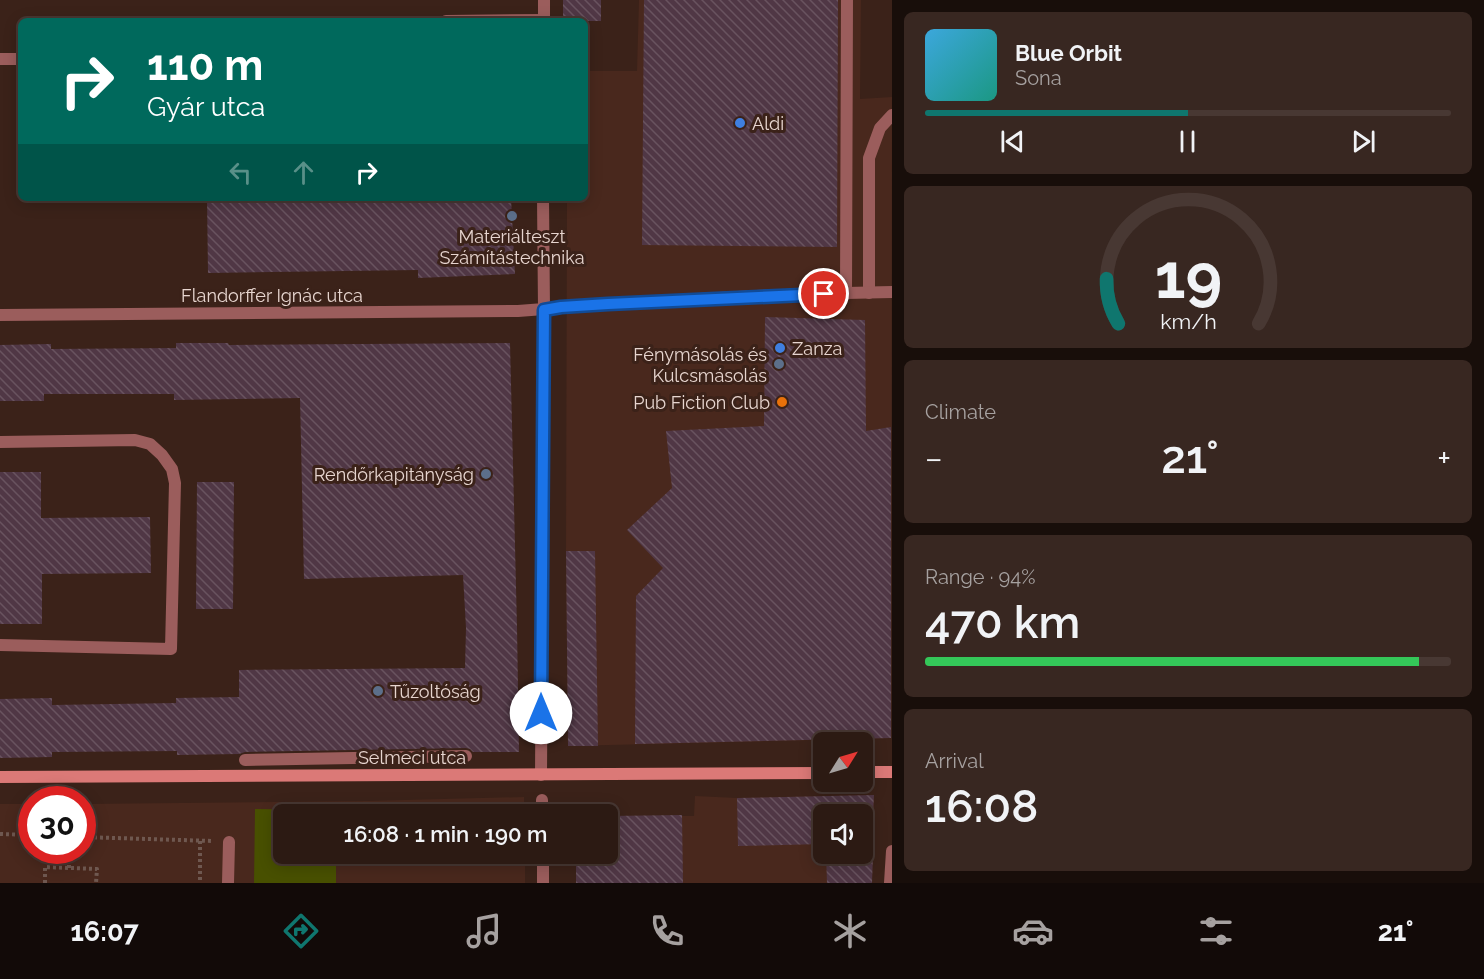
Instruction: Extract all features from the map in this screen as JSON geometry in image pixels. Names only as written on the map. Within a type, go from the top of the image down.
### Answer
[{"type":"street","points":[[543,18],[544,0]]},
{"type":"street","points":[[846,293],[847,0]]},
{"type":"street","points":[[0,59],[18,59]]},
{"type":"street","points":[[869,292],[868,158],[880,128],[891,115]]},
{"type":"street","points":[[541,775],[543,201]]},
{"type":"street","name":"Flandorffer Ignác utca","points":[[0,315],[506,312],[608,304],[891,292]]},
{"type":"street","points":[[0,442],[135,440],[150,444],[162,455],[172,469],[175,483],[171,649],[0,645]]},
{"type":"street","points":[[245,760],[466,756]]},
{"type":"street","points":[[873,772],[891,772]]},
{"type":"street","name":"Selmeci utca","points":[[0,777],[813,773]]},
{"type":"street","points":[[228,883],[229,842]]},
{"type":"street","points":[[890,883],[891,851]]},
{"type":"street","points":[[543,864],[543,883]]},
{"type":"path","points":[[0,834],[18,835]]},
{"type":"path","points":[[96,837],[229,842]]},
{"type":"path","points":[[200,841],[200,883]]},
{"type":"path","points":[[45,883],[45,867],[97,869],[96,883]]},
{"type":"shaded area","points":[[639,0],[861,0],[860,99],[892,97],[891,738],[873,738],[873,732],[813,732],[813,740],[568,746],[567,201],[588,201],[588,71],[637,71]]},
{"type":"shaded area","points":[[874,795],[873,839],[873,804],[813,804],[813,864],[872,864],[872,883],[576,883],[576,864],[618,864],[618,816],[694,816],[695,796],[737,798]]},
{"type":"shaded area","points":[[524,797],[524,804],[273,804],[273,864],[525,864],[525,883],[0,883],[0,804],[18,804],[18,864],[96,864],[96,804]]},
{"type":"green space","points":[[255,809],[273,809],[273,864],[336,864],[336,883],[254,883]]},
{"type":"building","points":[[563,0],[601,0],[601,21],[588,21],[588,18],[563,18]]},
{"type":"building","name":"Aldi","points":[[644,0],[838,0],[837,247],[642,245]]},
{"type":"building","points":[[207,201],[511,201],[515,274],[418,278],[418,270],[208,273]]},
{"type":"building","points":[[765,317],[865,320],[866,431],[891,427],[891,738],[873,738],[873,732],[813,732],[813,740],[635,744],[636,596],[663,568],[627,530],[672,488],[666,431],[764,426]]},
{"type":"building","points":[[176,343],[228,343],[229,345],[510,343],[519,752],[473,752],[466,748],[177,755],[177,751],[52,752],[52,757],[0,758],[0,699],[52,698],[52,705],[176,703],[176,698],[239,697],[239,670],[465,668],[466,628],[463,575],[304,579],[300,398],[174,400],[174,394],[44,394],[44,401],[0,401],[0,345],[51,344],[51,349],[176,348]]},
{"type":"building","points":[[0,472],[41,472],[41,518],[150,517],[151,573],[42,574],[42,624],[0,624]]},
{"type":"building","points":[[197,482],[234,482],[233,609],[196,609]]},
{"type":"building","points":[[566,551],[595,551],[598,746],[568,746]]},
{"type":"building","points":[[874,795],[873,814],[873,804],[813,804],[813,844],[738,846],[737,798]]},
{"type":"building","points":[[682,815],[683,883],[576,883],[576,864],[618,864],[618,816]]},
{"type":"building","points":[[826,864],[873,864],[872,883],[827,883]]},
{"type":"place","name":"Aldi","points":[[740,123]]},
{"type":"place","name":"Materiálteszt Számítástechnika","points":[[512,216]]},
{"type":"place","name":"Zanza","points":[[780,348]]},
{"type":"place","name":"Fénymásolás és Kulcsmásolás","points":[[779,364]]},
{"type":"place","name":"Pub Fiction Club","points":[[782,402]]},
{"type":"place","name":"Rendőrkapitányság","points":[[486,474]]},
{"type":"place","name":"Tűzoltóság","points":[[378,691]]},
{"type":"route","points":[[541,713],[544,310],[608,304],[824,294]]}]
